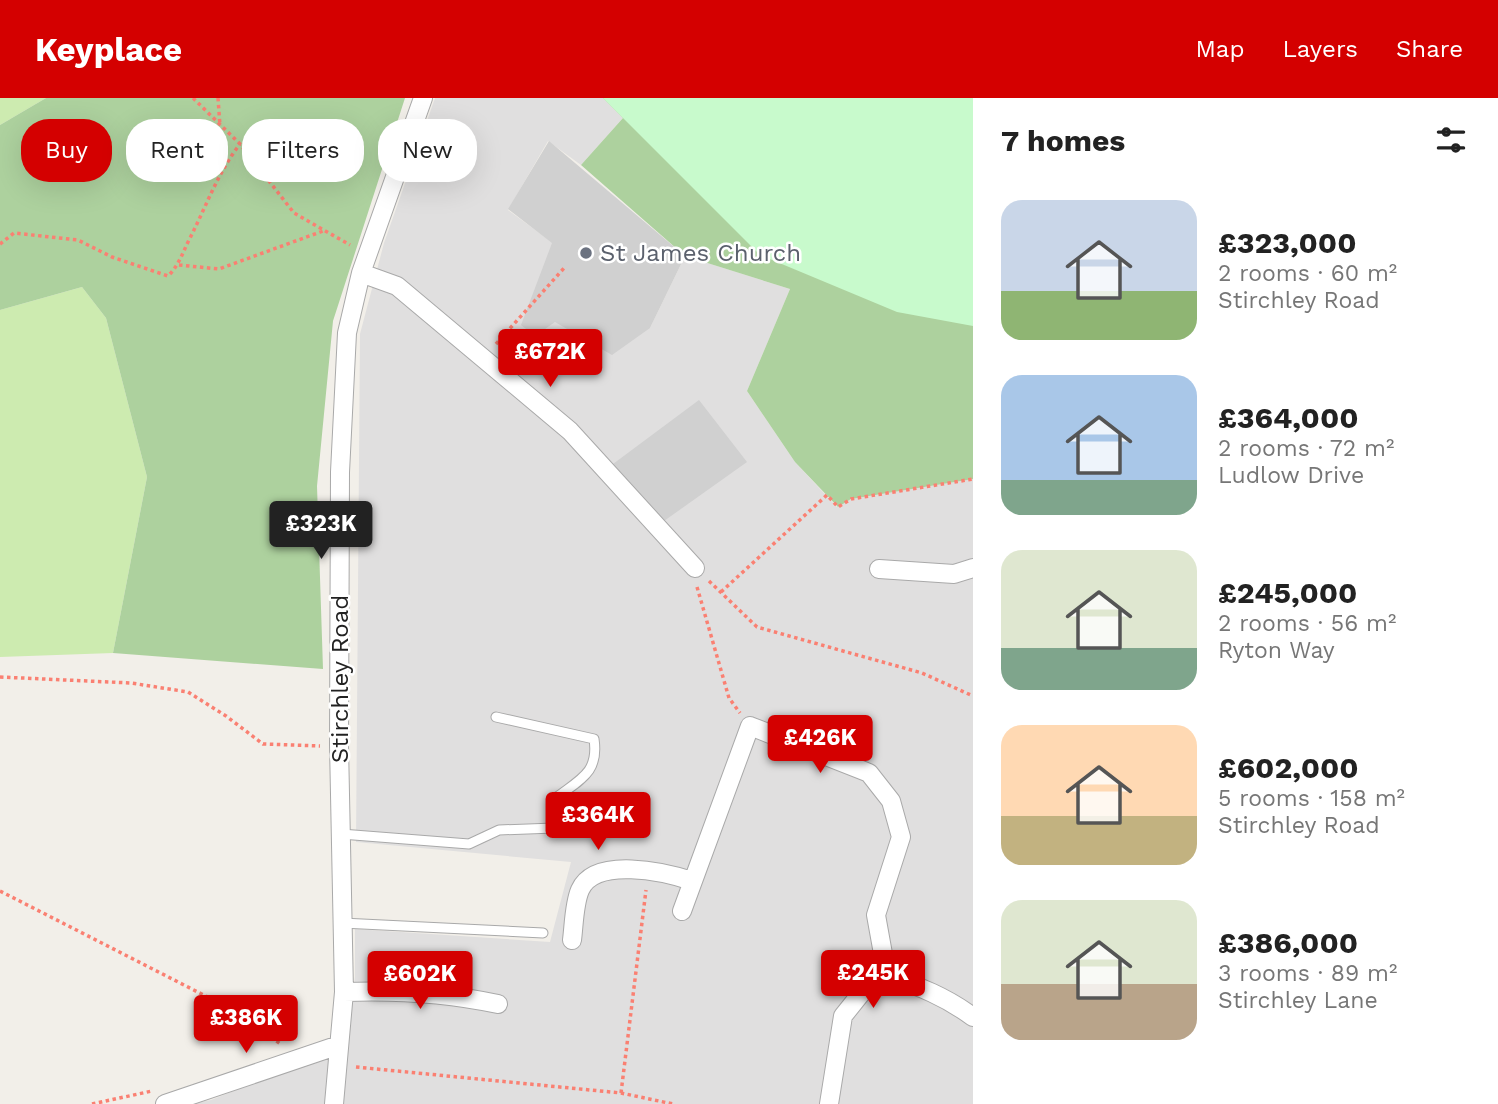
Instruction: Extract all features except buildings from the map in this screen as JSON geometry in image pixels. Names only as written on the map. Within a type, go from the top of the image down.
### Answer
[{"type":"street","name":"Stirchley Road","points":[[334,1104],[344,992],[339,745],[340,472],[347,333],[361,273],[423,98]]},
{"type":"street","points":[[361,273],[397,286],[570,431],[695,568]]},
{"type":"street","points":[[879,569],[954,574],[973,568]]},
{"type":"street","points":[[682,911],[750,726],[869,773],[891,801],[901,837],[876,915],[887,975]]},
{"type":"street","points":[[572,940],[580,890],[593,875],[605,870],[667,873],[692,881]]},
{"type":"street","points":[[887,975],[920,986],[954,1003],[973,1017]]},
{"type":"street","points":[[829,1104],[843,1016],[863,991],[887,975]]},
{"type":"street","points":[[344,992],[395,990],[440,993],[498,1004]]},
{"type":"street","points":[[165,1104],[339,1045]]},
{"type":"lane","points":[[341,834],[469,844],[499,830],[554,828],[557,797],[588,773],[597,758],[594,739],[496,717]]},
{"type":"lane","points":[[342,923],[543,933]]},
{"type":"path","points":[[193,98],[212,119]]},
{"type":"path","points":[[218,98],[219,119]]},
{"type":"path","points":[[228,134],[240,144],[294,213],[335,238]]},
{"type":"path","points":[[0,244],[14,233],[78,240],[112,257],[168,276],[179,265],[222,167],[240,144]]},
{"type":"path","points":[[179,265],[219,269],[323,230]]},
{"type":"path","points":[[485,358],[565,267]]},
{"type":"path","points":[[721,593],[827,495],[838,507],[851,499],[973,479]]},
{"type":"path","points":[[695,568],[757,627],[922,673],[973,696]]},
{"type":"path","points":[[697,587],[729,698],[750,726]]},
{"type":"path","points":[[0,677],[131,683],[187,692],[226,716],[263,744],[339,745]]},
{"type":"path","points":[[621,1093],[649,872]]},
{"type":"path","points":[[0,891],[229,1008],[287,1049]]},
{"type":"path","points":[[337,1065],[621,1093],[673,1104]]},
{"type":"shaded area","points":[[435,98],[603,98],[623,118],[581,165],[548,141],[508,210],[553,243],[554,322],[650,328],[685,256],[790,289],[747,391],[795,462],[837,507],[851,499],[973,479],[973,1104],[190,1104],[211,1100],[346,1046],[355,977],[355,929],[550,942],[571,862],[356,842],[360,334],[384,243],[405,182],[477,182],[477,119],[428,119]]},
{"type":"shaded area","points":[[549,141],[685,256],[650,328],[612,355],[555,322],[535,336],[521,325],[552,243],[508,209]]},
{"type":"shaded area","points":[[699,400],[747,462],[664,521],[613,464]]},
{"type":"green space","points":[[0,98],[46,98],[0,125]]},
{"type":"green space","points":[[46,98],[405,98],[398,119],[378,119],[378,182],[333,321],[317,486],[323,669],[113,653],[147,477],[106,318],[82,287],[0,310],[0,125]]},
{"type":"green space","points":[[603,98],[729,98],[973,305],[973,479],[851,499],[838,507],[795,462],[747,391],[790,289],[685,256],[581,165],[623,118]]},
{"type":"green space","points":[[603,98],[973,98],[973,326],[897,312],[760,255]]},
{"type":"green space","points":[[82,287],[106,318],[147,477],[113,653],[0,657],[0,310]]},
{"type":"place","name":"St James Church","points":[[586,253]]}]
